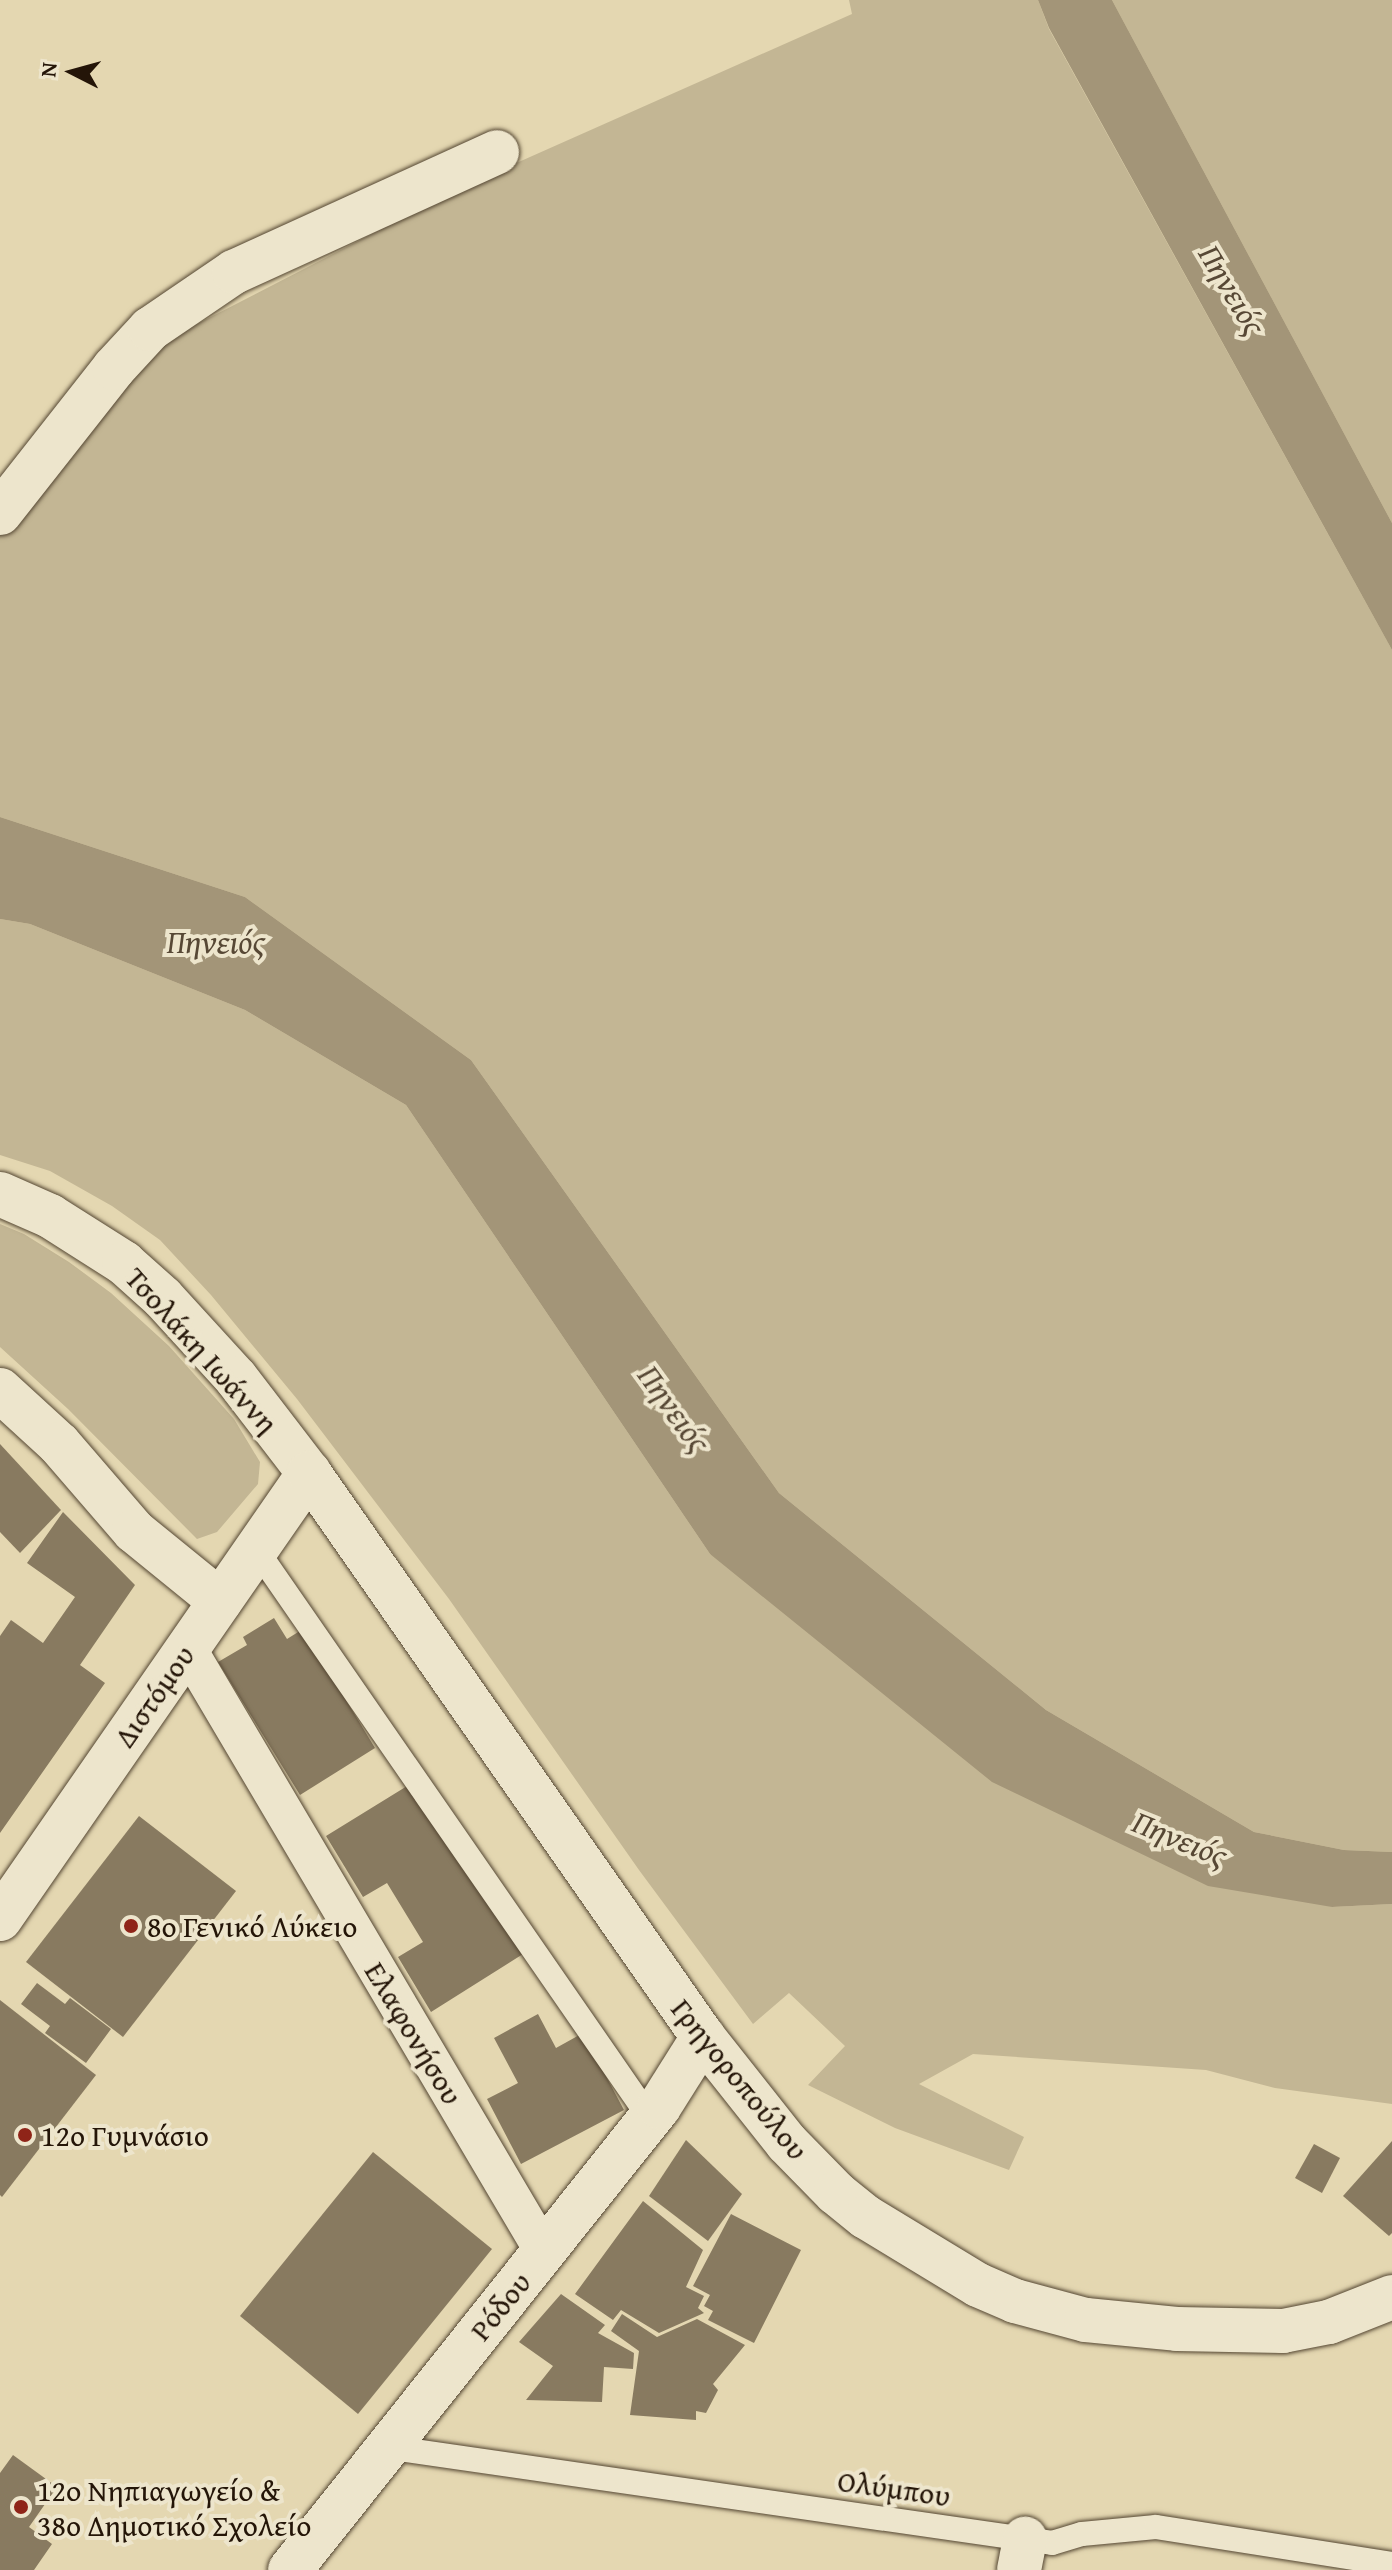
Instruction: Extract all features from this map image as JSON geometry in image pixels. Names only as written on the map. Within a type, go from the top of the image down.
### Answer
[{"type":"street","points":[[0,513],[114,368],[150,329],[234,272],[497,152]]},
{"type":"street","name":"Τσολάκη Ιωάννη","points":[[0,1194],[80,1232],[134,1272],[236,1378],[309,1473]]},
{"type":"street","points":[[0,1390],[59,1444],[134,1531],[220,1601]]},
{"type":"street","name":"Διστόμου","points":[[0,1919],[309,1473]]},
{"type":"street","name":"Γρηγοροπούλου","points":[[309,1473],[703,2037],[787,2143],[836,2193],[908,2245],[1015,2301],[1111,2323],[1241,2332],[1304,2329],[1392,2297]]},
{"type":"street","name":"Ελαφονήσου","points":[[187,1648],[544,2252]]},
{"type":"street","name":"Ρόδου","points":[[290,2570],[681,2076],[703,2037]]},
{"type":"lane","points":[[256,1549],[649,2117]]},
{"type":"lane","name":"Ολύμπου","points":[[386,2447],[1022,2554],[1082,2534],[1156,2527],[1392,2564]]},
{"type":"shaded area","points":[[849,0],[1038,0],[1049,29],[1392,650],[1392,1852],[1344,1850],[1254,1832],[1046,1710],[779,1493],[471,1060],[245,897],[0,817],[0,506],[129,359],[469,184],[852,14]]},
{"type":"shaded area","points":[[1112,0],[1392,0],[1392,523]]},
{"type":"shaded area","points":[[0,919],[30,924],[245,1010],[406,1105],[710,1554],[1332,1907],[1392,1904],[1392,2104],[1275,2088],[1206,2070],[973,2054],[919,2084],[1024,2137],[1009,2170],[895,2128],[808,2085],[845,2046],[789,1993],[753,2024],[639,1870],[449,1599],[297,1399],[211,1295],[160,1240],[112,1206],[50,1171],[0,1155]]},
{"type":"shaded area","points":[[0,1224],[24,1234],[111,1293],[169,1346],[234,1419],[260,1462],[258,1484],[217,1532],[197,1539],[68,1409],[0,1347]]},
{"type":"water","name":"Πηνειός","points":[[1038,0],[1112,0],[1392,523],[1392,650],[1049,28]]},
{"type":"water","name":"Πηνειός","points":[[0,817],[245,897],[471,1060],[779,1493],[1046,1710],[1254,1832],[1344,1850],[1392,1852],[1392,1904],[1332,1907],[1208,1886],[992,1782],[710,1554],[406,1105],[245,1010],[30,924],[0,919]]},
{"type":"building","points":[[0,1444],[61,1510],[20,1553],[0,1532]]},
{"type":"building","points":[[63,1512],[135,1585],[80,1665],[105,1683],[0,1833],[0,1636],[11,1620],[43,1643],[75,1597],[27,1563]]},
{"type":"building","points":[[274,1618],[287,1639],[303,1629],[375,1748],[300,1795],[218,1662],[247,1645],[243,1637]]},
{"type":"building","points":[[412,1783],[523,1954],[431,2012],[398,1957],[423,1942],[387,1883],[363,1897],[326,1836]]},
{"type":"building","name":"8ο Γενικό Λύκειο","points":[[139,1816],[236,1891],[123,2037],[26,1962]]},
{"type":"building","points":[[37,1983],[65,2004],[70,1998],[111,2029],[86,2063],[45,2033],[50,2026],[21,2004]]},
{"type":"building","name":"12ο Γυμνάσιο","points":[[0,2000],[96,2075],[2,2197],[0,2195]]},
{"type":"building","points":[[538,2014],[556,2048],[583,2033],[624,2110],[521,2164],[487,2099],[518,2083],[494,2038]]},
{"type":"building","points":[[686,2140],[742,2194],[708,2241],[649,2196]]},
{"type":"building","points":[[1392,2141],[1392,2233],[1389,2236],[1343,2196]]},
{"type":"building","points":[[1314,2144],[1340,2158],[1322,2193],[1295,2178]]},
{"type":"building","points":[[373,2152],[492,2249],[358,2414],[240,2316]]},
{"type":"building","points":[[643,2201],[703,2250],[686,2287],[704,2296],[698,2308],[704,2313],[659,2333],[621,2310],[613,2320],[575,2294]]},
{"type":"building","points":[[731,2214],[801,2250],[754,2343],[708,2320],[713,2311],[704,2306],[710,2295],[693,2286]]},
{"type":"building","points":[[561,2294],[605,2325],[598,2333],[634,2353],[633,2369],[604,2367],[602,2402],[526,2400],[553,2366],[519,2342]]},
{"type":"building","points":[[622,2314],[657,2337],[697,2319],[745,2345],[713,2384],[718,2390],[706,2413],[696,2411],[696,2420],[630,2415],[639,2351],[611,2331]]},
{"type":"building","name":"12o Νηπιαγωγείο & 38ο Δημοτικό Σχολείο","points":[[13,2455],[57,2487],[29,2527],[52,2544],[34,2570],[0,2570],[0,2473]]},
{"type":"place","name":"8ο Γενικό Λύκειο","points":[[131,1926]]},
{"type":"place","name":"12ο Γυμνάσιο","points":[[25,2135]]},
{"type":"place","name":"12o Νηπιαγωγείο & 38ο Δημοτικό Σχολείο","points":[[21,2507]]}]
